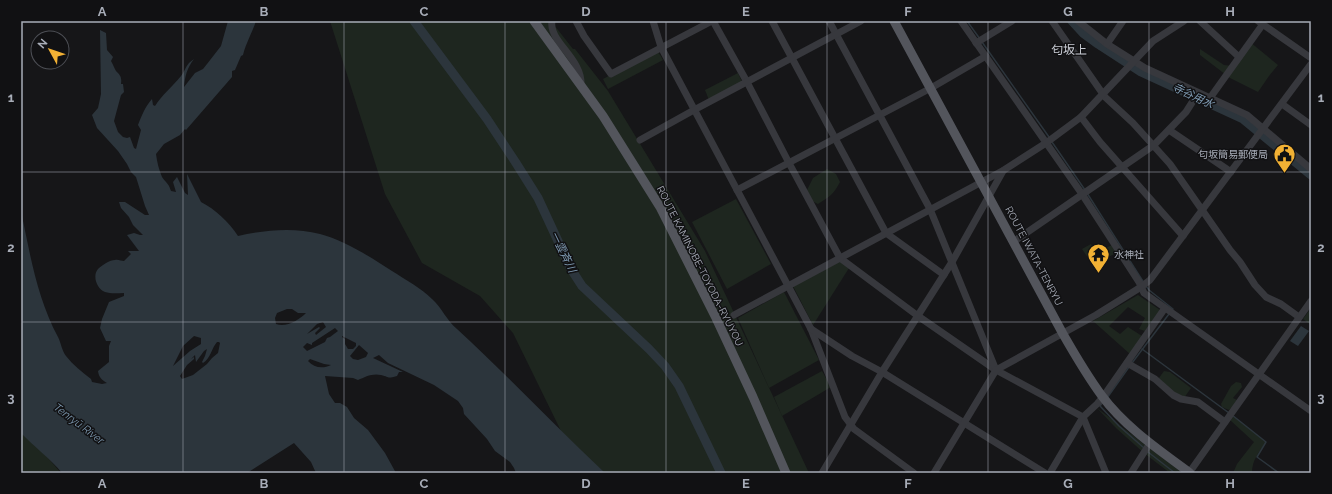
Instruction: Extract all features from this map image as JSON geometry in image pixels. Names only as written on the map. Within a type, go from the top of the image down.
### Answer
[{"type":"main road","name":"ROUTE KAMINOBE-TOYODA-RYUYOU","points":[[534,21],[603,116],[660,207],[716,318],[753,397],[786,473]]},
{"type":"main road","name":"ROUTE IWATA-TENRYU","points":[[894,21],[1063,334],[1084,369],[1103,397],[1132,427],[1189,473]]},
{"type":"street","points":[[552,21],[551,26],[553,32],[579,70],[581,85]]},
{"type":"street","points":[[576,21],[584,36],[611,74],[713,21],[840,258],[918,316],[996,370],[1083,417],[1106,473]]},
{"type":"street","points":[[653,21],[661,47],[811,329],[850,425],[914,473]]},
{"type":"street","points":[[772,21],[886,233],[944,275]]},
{"type":"street","points":[[829,21],[930,209],[996,370]]},
{"type":"street","points":[[640,140],[861,21]]},
{"type":"street","points":[[962,21],[1082,194],[1139,282],[1144,293],[1311,411]]},
{"type":"street","points":[[976,43],[1012,21]]},
{"type":"street","points":[[1052,21],[1104,95],[1133,123],[1170,164],[1260,291],[1266,297],[1281,304],[1299,317]]},
{"type":"street","points":[[1078,21],[1107,44],[1132,61],[1246,116],[1311,169]]},
{"type":"street","points":[[1107,44],[1123,21]]},
{"type":"street","points":[[734,314],[1004,170],[1046,143],[1081,117],[1104,95],[1132,61],[1153,41],[1184,21]]},
{"type":"street","points":[[1200,21],[1239,57]]},
{"type":"street","points":[[1210,98],[1239,57],[1260,23],[1311,58]]},
{"type":"street","points":[[737,190],[931,88],[986,56]]},
{"type":"street","points":[[934,473],[996,370],[1063,334],[1141,287],[1150,280],[1311,64]]},
{"type":"street","points":[[1013,242],[1154,145],[1186,112],[1193,101]]},
{"type":"street","points":[[1282,104],[1311,125]]},
{"type":"street","points":[[1081,117],[1098,140],[1183,236]]},
{"type":"street","points":[[1169,130],[1231,172]]},
{"type":"street","points":[[822,473],[882,372],[952,262],[1004,170]]},
{"type":"street","points":[[1189,473],[1311,301]]},
{"type":"street","points":[[1050,473],[1083,417],[1103,397],[1165,308]]},
{"type":"street","points":[[811,329],[847,353],[882,372],[1045,473]]},
{"type":"street","points":[[1128,363],[1156,379],[1173,395],[1181,399],[1198,402],[1225,422]]},
{"type":"street","points":[[1131,473],[1150,443]]},
{"type":"shaded area","points":[[330,21],[551,21],[608,91],[705,251],[809,473],[602,473],[561,431],[513,333],[480,296],[422,263],[385,194]]},
{"type":"shaded area","points":[[1065,21],[1078,21],[1102,44],[1099,50]]},
{"type":"shaded area","points":[[1250,42],[1278,65],[1258,92],[1230,78],[1200,55],[1200,49],[1224,65],[1233,66]]},
{"type":"shaded area","points":[[657,50],[663,60],[608,89],[603,79]]},
{"type":"shaded area","points":[[738,73],[742,82],[709,100],[705,90]]},
{"type":"shaded area","points":[[827,169],[836,174],[840,182],[836,190],[831,195],[818,204],[812,201],[807,190],[813,178]]},
{"type":"shaded area","points":[[736,199],[771,264],[727,289],[692,222]]},
{"type":"shaded area","points":[[1091,244],[1096,253],[1112,245],[1116,253],[1093,265],[1082,249]]},
{"type":"shaded area","points":[[841,261],[849,268],[813,325],[793,286]]},
{"type":"shaded area","points":[[784,292],[819,360],[769,388],[738,318]]},
{"type":"shaded area","points":[[1138,295],[1160,310],[1145,331],[1139,329],[1145,318],[1128,307],[1109,326],[1120,334],[1128,327],[1145,338],[1130,354],[1093,321]]},
{"type":"shaded area","points":[[1311,308],[1311,325],[1303,319]]},
{"type":"shaded area","points":[[822,371],[831,387],[782,416],[774,397]]},
{"type":"shaded area","points":[[1164,371],[1170,372],[1191,388],[1184,398],[1178,398],[1159,378]]},
{"type":"shaded area","points":[[1236,382],[1241,383],[1242,387],[1233,398],[1237,400],[1229,410],[1222,407],[1221,404],[1231,386]]},
{"type":"shaded area","points":[[1097,408],[1182,473],[1170,473],[1144,453],[1116,428]]},
{"type":"shaded area","points":[[1233,416],[1266,442],[1258,453],[1252,468],[1252,473],[1233,473],[1237,464],[1254,442],[1230,420]]},
{"type":"shaded area","points":[[21,427],[61,473],[21,473]]},
{"type":"water","name":"Tenryū River","points":[[228,21],[256,21],[243,55],[241,56],[235,70],[232,71],[232,77],[186,130],[185,129],[180,135],[164,144],[156,154],[162,177],[168,184],[171,191],[176,192],[173,182],[177,177],[185,193],[188,195],[187,174],[201,202],[221,216],[238,236],[279,230],[320,234],[339,240],[358,250],[413,284],[432,299],[439,306],[453,326],[605,473],[516,473],[510,462],[495,451],[487,439],[464,414],[463,408],[458,401],[434,385],[388,363],[379,355],[373,358],[403,372],[399,372],[397,376],[388,377],[375,375],[358,380],[353,378],[325,376],[329,394],[335,403],[340,403],[347,407],[354,418],[368,430],[385,453],[396,473],[316,473],[311,462],[294,443],[247,473],[62,473],[21,433],[21,211],[39,291],[63,352],[91,379],[92,382],[102,384],[107,383],[101,378],[98,371],[109,362],[109,346],[111,341],[106,341],[100,328],[102,319],[109,302],[124,296],[124,293],[105,292],[96,282],[95,275],[98,269],[106,263],[117,260],[124,261],[131,254],[128,251],[139,251],[127,235],[134,233],[143,235],[133,225],[129,217],[121,208],[119,202],[125,202],[145,215],[149,215],[136,177],[131,172],[118,151],[97,128],[92,115],[98,108],[101,94],[100,30],[106,33],[107,50],[113,57],[111,61],[120,76],[121,84],[123,84],[124,92],[121,95],[114,121],[118,132],[123,137],[130,137],[134,148],[136,149],[141,130],[138,125],[142,114],[152,99],[153,105],[155,106],[181,76],[189,63],[194,59],[187,72],[184,87],[195,73],[203,69],[221,46]],"holes":[[[287,309],[292,309],[298,313],[306,313],[296,321],[284,325],[276,324],[275,318],[277,313]],[[323,322],[326,327],[316,335],[315,333],[320,328],[319,327],[307,334],[317,324]],[[335,328],[338,331],[327,338],[325,342],[307,351],[303,347],[307,343],[312,345],[312,343]],[[194,336],[201,338],[201,344],[190,351],[173,366],[183,346]],[[342,336],[356,343],[356,346],[353,349],[348,349],[345,344],[345,339]],[[217,342],[220,343],[218,353],[207,364],[193,375],[182,379],[180,376],[194,357],[191,359],[195,355],[196,362],[207,349],[202,362],[203,363],[208,359]],[[359,345],[368,353],[366,357],[358,360],[353,359],[350,356]],[[310,359],[331,365],[325,367],[313,365],[308,361]]]},
{"type":"water","points":[[1301,326],[1309,331],[1298,346],[1290,341]]},
{"type":"waterway","name":"一雲斉川","points":[[414,21],[487,119],[516,163],[538,198],[571,269],[582,286],[649,349],[665,366],[679,386],[721,473]]},
{"type":"waterway","points":[[967,21],[980,39]]},
{"type":"waterway","name":"寺谷用水","points":[[1072,21],[1083,33],[1141,72],[1243,119],[1311,175]]},
{"type":"waterway","points":[[982,42],[1049,137]]},
{"type":"waterway","points":[[1052,142],[1085,190]]},
{"type":"waterway","points":[[1087,193],[1144,283]]},
{"type":"waterway","points":[[1146,286],[1173,309]]},
{"type":"waterway","points":[[1132,363],[1169,314]]},
{"type":"waterway","points":[[1142,349],[1229,413]]},
{"type":"waterway","points":[[1107,398],[1129,367]]},
{"type":"waterway","points":[[1103,402],[1100,406],[1119,426],[1144,448]]},
{"type":"waterway","points":[[1232,415],[1266,442],[1257,457],[1279,473]]},
{"type":"waterway","points":[[1148,452],[1175,473]]},
{"type":"place","name":"匂坂簡易郵便局","points":[[1284,174]]},
{"type":"place","name":"水神社","points":[[1099,274]]},
{"type":"district","name":"匂坂上","points":[[1069,50]]}]
